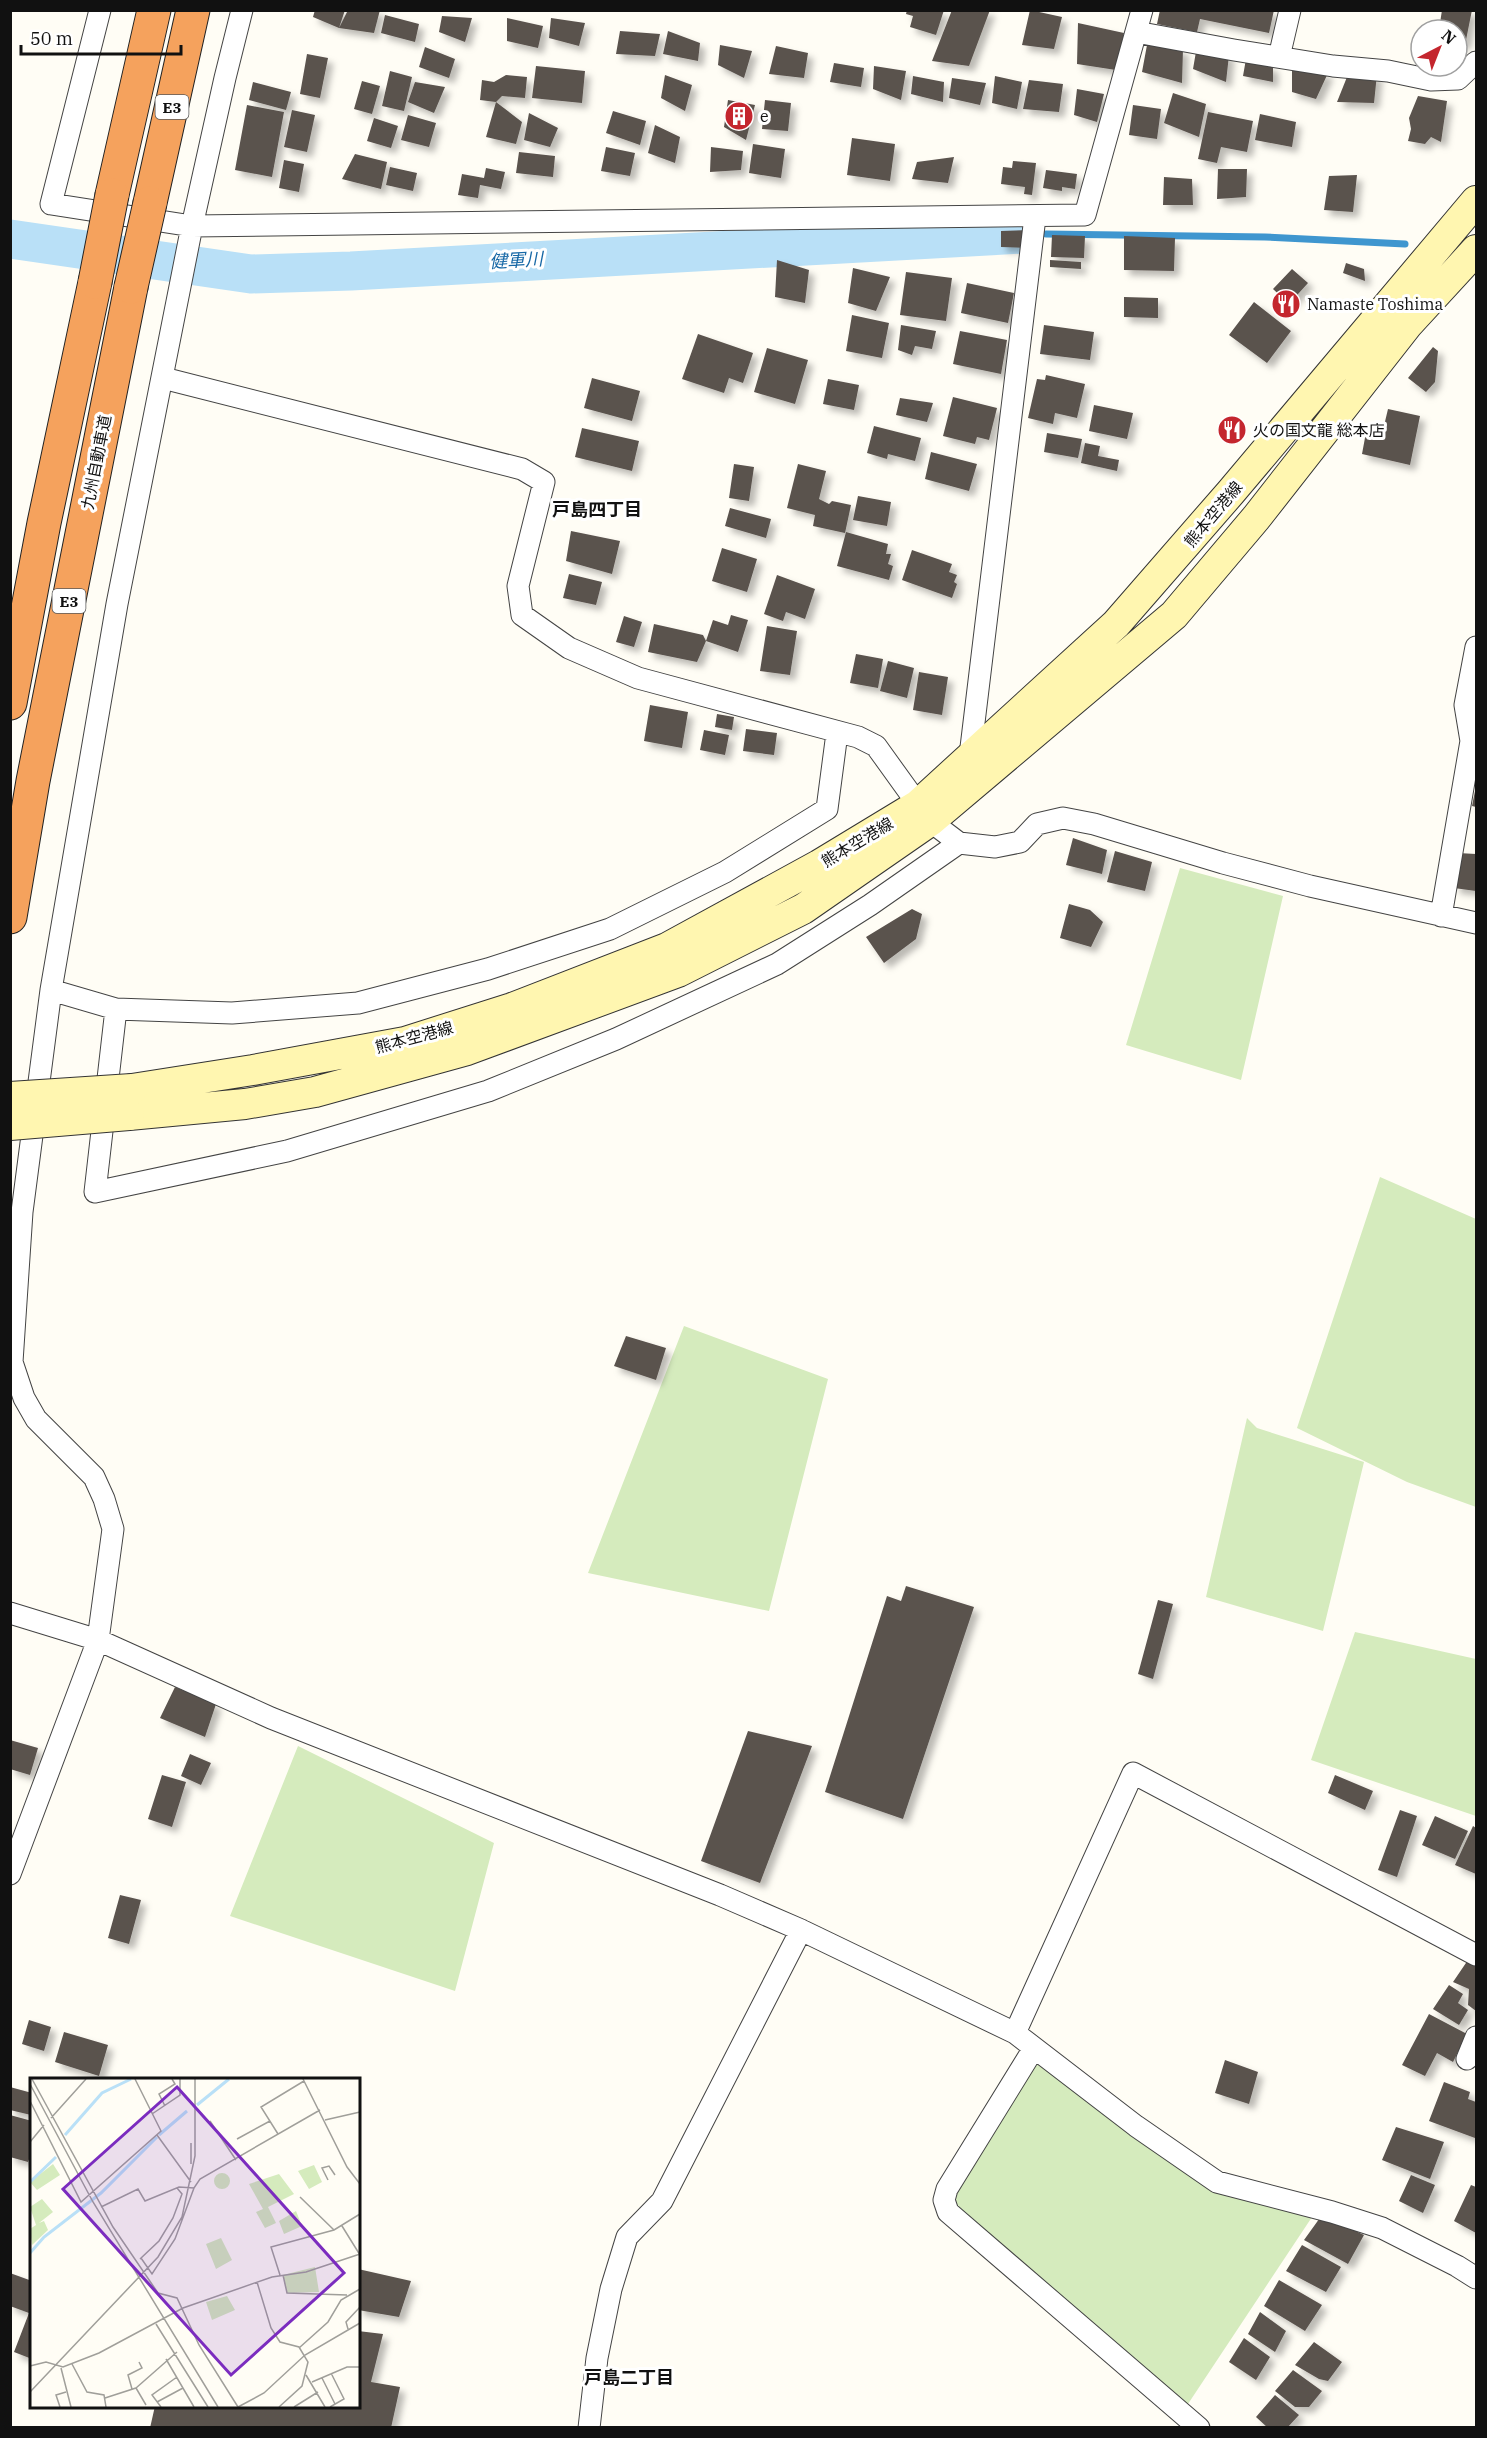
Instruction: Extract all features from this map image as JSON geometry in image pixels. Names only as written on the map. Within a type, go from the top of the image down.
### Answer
[{"type":"highway","name":"E3","points":[[10,703],[44,523],[153,10]]},
{"type":"highway","name":"九州自動車道","points":[[10,917],[33,781],[131,287],[193,10]]},
{"type":"main road","name":"熊本空港線","points":[[969,775],[1116,624],[1201,527],[1476,201]]},
{"type":"main road","name":"熊本空港線","points":[[10,1097],[245,1104],[315,1092],[478,1046],[678,972],[803,909],[969,775],[1174,615],[1256,518],[1408,324],[1476,250]]},
{"type":"main road","name":"熊本空港線","points":[[10,1125],[131,1102]]},
{"type":"street","points":[[100,10],[51,204],[192,226],[1035,217],[1085,214],[1142,10]]},
{"type":"street","points":[[10,1874],[98,1640],[113,1528],[94,1477],[36,1419],[24,1398],[12,1362],[22,1212],[51,990],[117,604],[192,226],[242,10]]},
{"type":"street","points":[[1279,57],[1290,10]]},
{"type":"street","points":[[1136,32],[1333,66],[1388,71],[1431,80],[1458,79],[1476,62]]},
{"type":"street","points":[[969,775],[1035,217]]},
{"type":"street","points":[[163,378],[522,470],[544,482],[518,586],[522,615],[569,648],[638,678],[858,737],[876,747],[924,813],[959,843],[995,847],[1020,842],[1037,824],[1063,818],[1094,824],[1288,880],[1476,922]]},
{"type":"street","points":[[1441,916],[1471,741],[1465,705],[1476,647]]},
{"type":"street","points":[[51,990],[116,1009],[232,1013],[358,1003],[488,969],[610,929],[725,872],[827,809],[837,733]]},
{"type":"street","points":[[116,1009],[94,1192],[287,1151],[488,1091],[616,1039],[777,964],[870,905],[959,843]]},
{"type":"street","points":[[10,1613],[98,1640],[271,1718],[720,1894],[801,1930],[1015,2033],[1136,2126],[1216,2182],[1332,2212],[1382,2228],[1476,2278]]},
{"type":"street","points":[[1015,2033],[1133,1773],[1476,1955]]},
{"type":"street","points":[[589,2427],[600,2346],[611,2289],[627,2237],[662,2201],[801,1930]]},
{"type":"street","points":[[1467,2059],[1476,2037]]},
{"type":"street","points":[[1034,2048],[947,2188],[944,2200],[948,2212],[1199,2427]]},
{"type":"green space","points":[[1180,868],[1283,896],[1241,1080],[1126,1045]]},
{"type":"green space","points":[[1380,1177],[1476,1219],[1476,1507],[1407,1482],[1297,1428]]},
{"type":"green space","points":[[684,1326],[828,1379],[769,1611],[588,1573]]},
{"type":"green space","points":[[1247,1418],[1257,1428],[1364,1462],[1323,1631],[1206,1597]]},
{"type":"green space","points":[[1355,1632],[1476,1659],[1476,1816],[1311,1760]]},
{"type":"green space","points":[[298,1746],[494,1843],[455,1991],[230,1916]]},
{"type":"green space","points":[[1034,2048],[1217,2182],[1318,2208],[1182,2413],[948,2212],[947,2189]]},
{"type":"building","points":[[315,10],[345,10],[339,28],[313,17]]},
{"type":"building","points":[[348,10],[380,10],[374,33],[339,28]]},
{"type":"building","points":[[907,10],[944,10],[936,35],[910,27],[913,16],[906,14]]},
{"type":"building","points":[[952,10],[990,10],[969,66],[932,61]]},
{"type":"building","points":[[1030,10],[1062,17],[1054,49],[1022,45]]},
{"type":"building","points":[[1160,10],[1274,10],[1269,33],[1200,19],[1197,32],[1157,24]]},
{"type":"building","points":[[1442,10],[1472,10],[1469,25],[1469,18],[1441,18]]},
{"type":"building","points":[[385,15],[419,24],[415,42],[381,33]]},
{"type":"building","points":[[442,16],[472,18],[465,42],[439,32]]},
{"type":"building","points":[[507,18],[543,26],[538,48],[507,41]]},
{"type":"building","points":[[551,18],[585,23],[579,46],[549,38]]},
{"type":"building","points":[[1078,23],[1124,33],[1116,70],[1077,64]]},
{"type":"building","points":[[620,31],[660,34],[655,56],[616,54]]},
{"type":"building","points":[[668,31],[700,43],[698,61],[663,54]]},
{"type":"building","points":[[1198,40],[1229,55],[1226,82],[1193,69]]},
{"type":"building","points":[[720,45],[752,51],[744,78],[718,65]]},
{"type":"building","points":[[1147,45],[1183,49],[1182,83],[1142,72]]},
{"type":"building","points":[[776,46],[808,53],[804,78],[769,74]]},
{"type":"building","points":[[425,47],[455,59],[449,78],[419,67]]},
{"type":"building","points":[[307,54],[328,58],[320,98],[300,94]]},
{"type":"building","points":[[1246,59],[1273,67],[1273,82],[1243,76]]},
{"type":"building","points":[[834,63],[864,68],[861,87],[830,82]]},
{"type":"building","points":[[536,66],[585,71],[582,103],[532,98]]},
{"type":"building","points":[[874,66],[906,71],[901,100],[873,89]]},
{"type":"building","points":[[1292,66],[1328,73],[1316,99],[1292,92]]},
{"type":"building","points":[[390,71],[412,77],[404,111],[382,106]]},
{"type":"building","points":[[1349,72],[1377,74],[1374,103],[1337,102]]},
{"type":"building","points":[[506,75],[527,77],[525,98],[502,96],[496,102],[480,100],[482,80],[494,82]]},
{"type":"building","points":[[665,75],[692,85],[685,111],[661,98]]},
{"type":"building","points":[[913,76],[944,82],[943,102],[911,94]]},
{"type":"building","points":[[995,76],[1022,82],[1017,109],[992,103]]},
{"type":"building","points":[[952,78],[986,83],[980,105],[949,98]]},
{"type":"building","points":[[1029,80],[1063,84],[1059,112],[1023,109]]},
{"type":"building","points":[[362,81],[380,86],[372,114],[354,109]]},
{"type":"building","points":[[253,82],[291,92],[286,110],[249,100]]},
{"type":"building","points":[[415,82],[445,87],[434,113],[408,102]]},
{"type":"building","points":[[1077,89],[1104,94],[1097,122],[1074,115]]},
{"type":"building","points":[[1173,93],[1206,104],[1199,137],[1164,123]]},
{"type":"building","points":[[1418,96],[1447,101],[1441,142],[1431,137],[1425,144],[1408,141],[1411,129],[1409,118]]},
{"type":"building","name":"e","points":[[728,100],[755,105],[746,140],[724,127]]},
{"type":"building","points":[[765,100],[791,103],[788,131],[762,129]]},
{"type":"building","points":[[496,102],[522,122],[516,144],[486,137]]},
{"type":"building","points":[[247,105],[284,112],[272,177],[235,170]]},
{"type":"building","points":[[1133,105],[1161,109],[1157,139],[1129,135]]},
{"type":"building","points":[[292,110],[315,115],[307,152],[284,147]]},
{"type":"building","points":[[613,111],[646,121],[640,145],[606,133]]},
{"type":"building","points":[[1208,112],[1253,121],[1247,152],[1221,147],[1217,163],[1198,159]]},
{"type":"building","points":[[529,113],[558,128],[550,147],[524,140]]},
{"type":"building","points":[[1260,114],[1296,122],[1292,147],[1255,140]]},
{"type":"building","points":[[408,115],[436,123],[429,147],[401,140]]},
{"type":"building","points":[[374,118],[398,126],[391,148],[367,141]]},
{"type":"building","points":[[655,125],[680,137],[675,163],[648,153]]},
{"type":"building","points":[[852,138],[895,144],[890,181],[847,175]]},
{"type":"building","points":[[753,144],[785,149],[781,178],[749,173]]},
{"type":"building","points":[[606,147],[635,153],[630,176],[601,171]]},
{"type":"building","points":[[711,147],[743,151],[741,170],[710,172]]},
{"type":"building","points":[[519,152],[555,156],[553,177],[516,173]]},
{"type":"building","points":[[355,154],[387,162],[381,189],[342,179]]},
{"type":"building","points":[[954,157],[948,183],[912,179],[917,162]]},
{"type":"building","points":[[284,160],[304,164],[299,192],[279,188]]},
{"type":"building","points":[[1013,161],[1036,163],[1032,195],[1024,194],[1025,187],[1001,184],[1003,167],[1012,168]]},
{"type":"building","points":[[390,167],[417,173],[413,191],[386,185]]},
{"type":"building","points":[[486,168],[505,172],[501,189],[480,185],[478,198],[458,195],[462,174],[484,178]]},
{"type":"building","points":[[1218,169],[1247,169],[1246,197],[1217,199]]},
{"type":"building","points":[[1046,170],[1077,174],[1075,189],[1062,187],[1062,191],[1043,188]]},
{"type":"building","points":[[1357,175],[1353,212],[1324,210],[1329,176]]},
{"type":"building","points":[[1164,177],[1192,179],[1193,205],[1163,205]]},
{"type":"building","points":[[1029,230],[1029,248],[1001,247],[1001,231]]},
{"type":"building","points":[[1052,235],[1085,236],[1084,258],[1051,257]]},
{"type":"building","points":[[1124,236],[1175,238],[1174,271],[1124,270]]},
{"type":"building","points":[[777,260],[809,270],[805,303],[775,297]]},
{"type":"building","points":[[1050,260],[1081,262],[1081,269],[1050,267]]},
{"type":"building","points":[[1346,263],[1364,269],[1365,281],[1343,273]]},
{"type":"building","points":[[853,268],[890,277],[876,311],[848,303]]},
{"type":"building","points":[[1292,269],[1308,283],[1289,304],[1273,289]]},
{"type":"building","points":[[906,272],[952,278],[946,321],[900,315]]},
{"type":"building","points":[[967,283],[1014,293],[1008,323],[961,313]]},
{"type":"building","points":[[1124,297],[1158,298],[1158,318],[1124,317]]},
{"type":"building","points":[[1254,302],[1291,331],[1267,363],[1229,335]]},
{"type":"building","points":[[852,315],[889,323],[882,358],[846,351]]},
{"type":"building","points":[[901,325],[936,331],[932,349],[915,346],[912,355],[898,350]]},
{"type":"building","points":[[1044,325],[1094,332],[1090,360],[1040,354]]},
{"type":"building","points":[[960,331],[1007,340],[1001,374],[953,364]]},
{"type":"building","points":[[698,334],[753,353],[743,383],[729,378],[724,393],[682,379]]},
{"type":"building","points":[[1433,347],[1438,351],[1435,382],[1426,392],[1408,378]]},
{"type":"building","points":[[767,348],[808,360],[795,404],[754,392]]},
{"type":"building","points":[[1046,375],[1085,384],[1077,418],[1055,413],[1053,424],[1028,418],[1037,379],[1045,380]]},
{"type":"building","points":[[592,378],[640,391],[632,421],[584,408]]},
{"type":"building","points":[[828,379],[859,385],[854,410],[823,404]]},
{"type":"building","points":[[953,397],[997,408],[989,440],[977,437],[975,444],[943,436]]},
{"type":"building","points":[[900,398],[933,403],[927,422],[896,415]]},
{"type":"building","points":[[1094,405],[1133,413],[1127,439],[1089,431]]},
{"type":"building","points":[[1388,409],[1420,416],[1410,465],[1362,454],[1367,427],[1383,430]]},
{"type":"building","points":[[874,426],[921,438],[915,461],[888,454],[887,459],[867,453]]},
{"type":"building","points":[[582,428],[639,441],[632,471],[575,457]]},
{"type":"building","points":[[1047,433],[1082,439],[1078,458],[1044,452]]},
{"type":"building","points":[[1085,443],[1100,446],[1098,456],[1119,460],[1117,471],[1081,463]]},
{"type":"building","points":[[931,452],[977,464],[969,491],[925,479]]},
{"type":"building","points":[[734,464],[754,467],[749,501],[729,498]]},
{"type":"building","points":[[798,464],[826,471],[819,499],[829,504],[832,501],[851,505],[845,533],[813,526],[815,515],[787,508]]},
{"type":"building","points":[[858,496],[891,502],[887,526],[853,520]]},
{"type":"building","points":[[730,508],[771,519],[766,538],[725,526]]},
{"type":"building","points":[[571,531],[620,541],[612,574],[566,561]]},
{"type":"building","points":[[846,532],[888,544],[886,554],[891,554],[888,564],[893,566],[889,580],[837,566]]},
{"type":"building","points":[[722,548],[757,559],[747,592],[712,581]]},
{"type":"building","points":[[912,550],[952,564],[949,572],[957,575],[954,582],[957,584],[952,598],[902,580]]},
{"type":"building","points":[[569,574],[602,582],[596,605],[563,598]]},
{"type":"building","points":[[777,575],[815,589],[805,619],[786,612],[783,621],[764,614]]},
{"type":"building","points":[[731,615],[748,620],[738,652],[706,641],[713,620],[728,625]]},
{"type":"building","points":[[624,616],[642,622],[634,647],[616,642]]},
{"type":"building","points":[[654,624],[703,635],[706,641],[697,662],[648,652]]},
{"type":"building","points":[[767,626],[797,631],[790,675],[760,671]]},
{"type":"building","points":[[856,654],[883,659],[878,688],[850,683]]},
{"type":"building","points":[[888,661],[914,668],[907,698],[880,691]]},
{"type":"building","points":[[919,672],[948,677],[942,715],[913,710]]},
{"type":"building","points":[[650,705],[688,712],[682,748],[644,741]]},
{"type":"building","points":[[717,714],[734,717],[732,730],[715,727]]},
{"type":"building","points":[[746,729],[777,733],[774,755],[743,751]]},
{"type":"building","points":[[704,730],[729,735],[725,755],[700,750]]},
{"type":"building","points":[[1476,791],[1476,807],[1472,806]]},
{"type":"building","points":[[1073,838],[1107,850],[1102,874],[1066,865]]},
{"type":"building","points":[[1115,851],[1152,862],[1145,891],[1107,882]]},
{"type":"building","points":[[1458,853],[1476,854],[1476,891],[1454,888]]},
{"type":"building","points":[[1069,904],[1090,910],[1103,922],[1091,947],[1060,938]]},
{"type":"building","points":[[912,909],[922,914],[916,939],[884,963],[866,937]]},
{"type":"building","points":[[626,1336],[666,1348],[656,1380],[614,1366]]},
{"type":"building","points":[[906,1586],[974,1607],[903,1819],[825,1792],[887,1596],[901,1601]]},
{"type":"building","points":[[1158,1600],[1173,1604],[1153,1679],[1138,1674]]},
{"type":"building","points":[[175,1687],[216,1704],[205,1737],[160,1718]]},
{"type":"building","points":[[748,1731],[812,1746],[760,1883],[701,1861]]},
{"type":"building","points":[[10,1740],[38,1748],[30,1775],[10,1769]]},
{"type":"building","points":[[190,1754],[211,1763],[201,1785],[181,1776]]},
{"type":"building","points":[[162,1775],[186,1782],[172,1827],[148,1819]]},
{"type":"building","points":[[1335,1775],[1373,1791],[1365,1810],[1328,1793]]},
{"type":"building","points":[[1400,1810],[1417,1816],[1397,1877],[1378,1870]]},
{"type":"building","points":[[1435,1816],[1468,1831],[1455,1859],[1422,1845]]},
{"type":"building","points":[[1473,1826],[1476,1828],[1476,1874],[1455,1865]]},
{"type":"building","points":[[120,1895],[141,1900],[129,1944],[108,1938]]},
{"type":"building","points":[[1468,1960],[1476,1965],[1476,2011],[1468,2005],[1469,1989],[1453,1982]]},
{"type":"building","points":[[1449,1985],[1463,1994],[1458,2003],[1468,2010],[1459,2025],[1433,2009]]},
{"type":"building","points":[[1429,2014],[1467,2034],[1453,2062],[1437,2053],[1425,2076],[1402,2065]]},
{"type":"building","points":[[29,2020],[51,2027],[44,2051],[22,2044]]},
{"type":"building","points":[[64,2032],[108,2045],[99,2076],[55,2062]]},
{"type":"building","points":[[1225,2060],[1258,2072],[1249,2104],[1215,2093]]},
{"type":"building","points":[[1444,2082],[1470,2092],[1468,2099],[1476,2102],[1475,2138],[1429,2121]]},
{"type":"building","points":[[10,2087],[30,2092],[30,2115],[10,2110]]},
{"type":"building","points":[[10,2115],[30,2120],[30,2156],[28,2162],[10,2157]]},
{"type":"building","points":[[1396,2127],[1444,2142],[1430,2179],[1382,2160]]},
{"type":"building","points":[[1411,2175],[1435,2185],[1423,2213],[1399,2201]]},
{"type":"building","points":[[1471,2185],[1476,2187],[1476,2233],[1454,2221]]},
{"type":"building","points":[[1322,2215],[1364,2235],[1348,2264],[1304,2240]]},
{"type":"building","points":[[1302,2245],[1341,2267],[1326,2292],[1286,2271]]},
{"type":"building","points":[[360,2269],[411,2281],[399,2317],[360,2310]]},
{"type":"building","points":[[10,2273],[30,2280],[30,2358],[14,2352],[29,2313],[10,2306]]},
{"type":"building","points":[[1279,2280],[1322,2305],[1305,2331],[1264,2306]]},
{"type":"building","points":[[1260,2312],[1286,2331],[1275,2352],[1248,2334]]},
{"type":"building","points":[[360,2331],[383,2334],[371,2382],[400,2387],[391,2428],[150,2428],[155,2408],[360,2408]]},
{"type":"building","points":[[1244,2338],[1270,2357],[1256,2380],[1229,2362]]},
{"type":"building","points":[[1314,2342],[1342,2362],[1328,2381],[1319,2379],[1295,2365]]},
{"type":"building","points":[[1293,2370],[1322,2391],[1309,2407],[1295,2407],[1275,2391]]},
{"type":"building","points":[[1275,2395],[1299,2415],[1287,2428],[1268,2428],[1256,2417]]},
{"type":"waterway","name":"健軍川","points":[[10,239],[251,274],[351,271],[1024,234]]},
{"type":"waterway","points":[[1046,234],[1265,237],[1405,244]]},
{"type":"place","name":"e","points":[[739,116]]},
{"type":"place","name":"Namaste Toshima","points":[[1286,304]]},
{"type":"place","name":"火の国文龍 総本店","points":[[1232,430]]},
{"type":"district","name":"戸島四丁目","points":[[597,509]]},
{"type":"district","name":"戸島二丁目","points":[[629,2377]]}]
